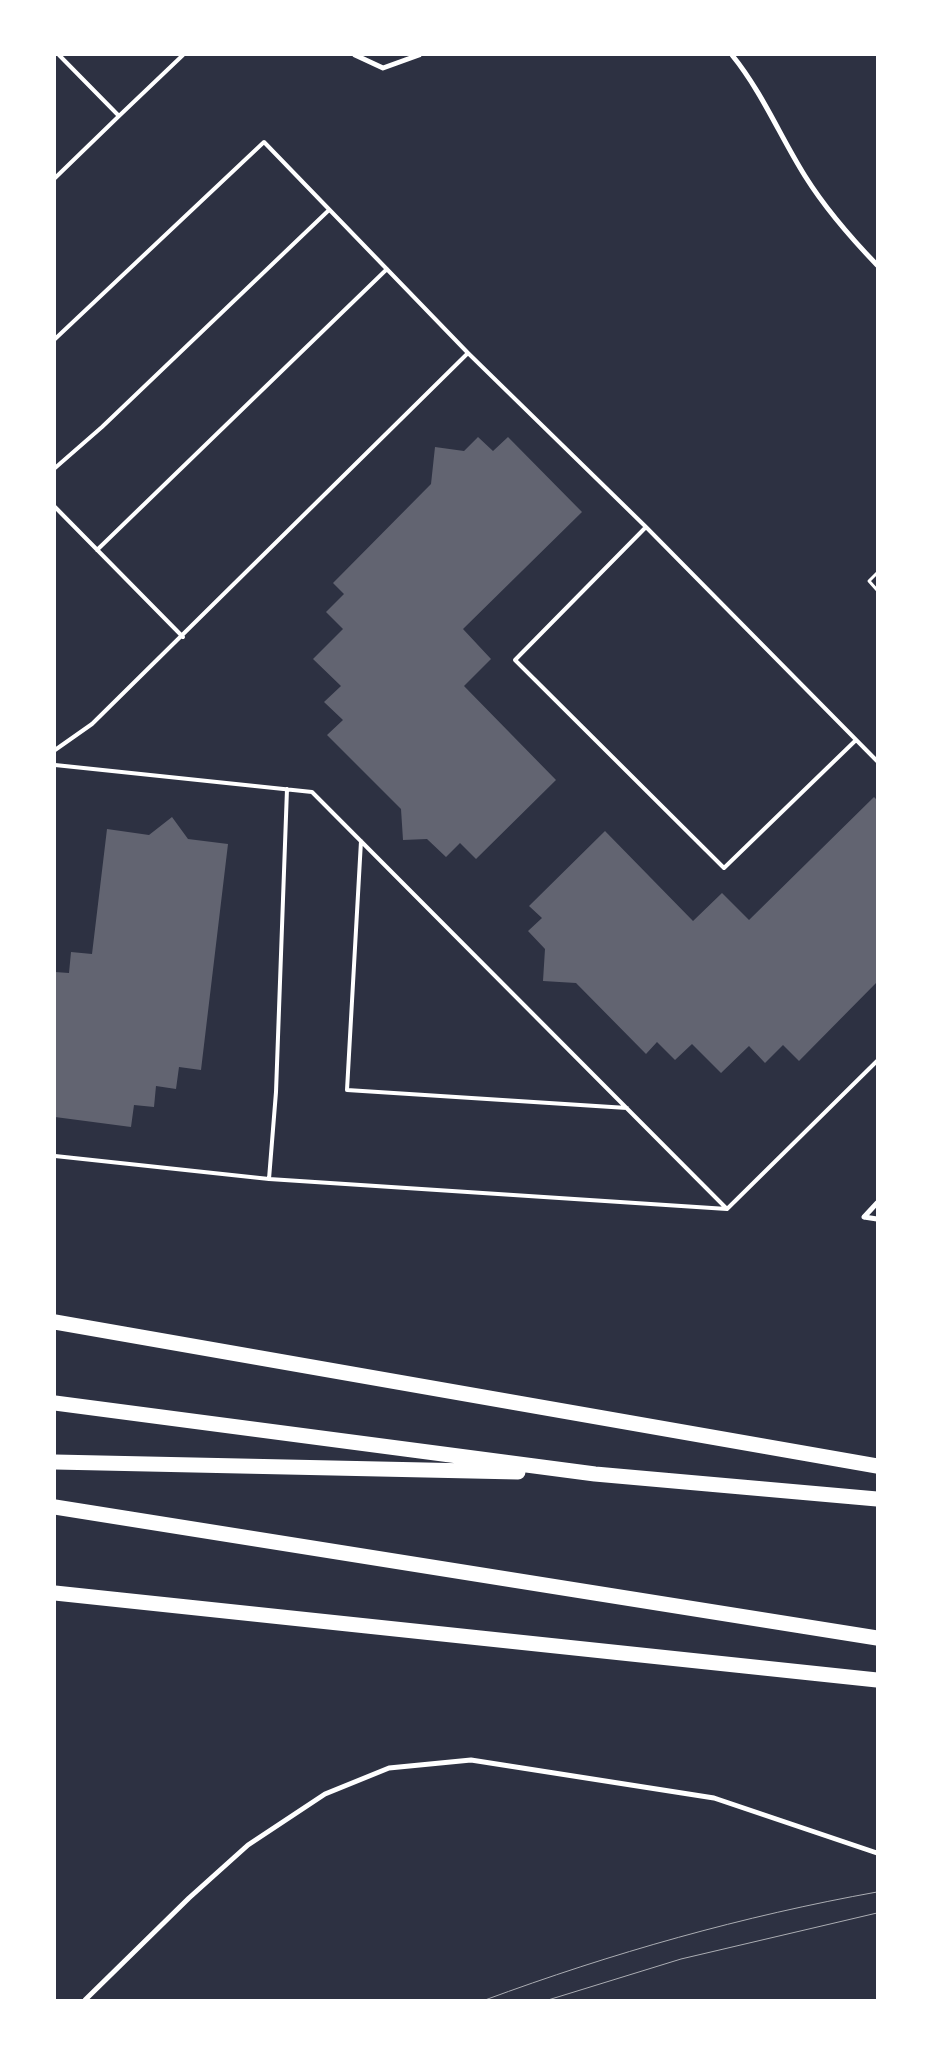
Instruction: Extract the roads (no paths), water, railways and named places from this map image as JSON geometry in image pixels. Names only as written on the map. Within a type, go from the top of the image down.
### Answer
[{"type":"highway","points":[[55,1322],[877,1466]]},
{"type":"highway","points":[[55,1403],[595,1474],[877,1499]]},
{"type":"highway","points":[[55,1462],[595,1474]]},
{"type":"highway","points":[[55,1507],[877,1638]]},
{"type":"highway","points":[[55,1593],[877,1680]]},
{"type":"street","points":[[355,55],[383,68],[419,55]]},
{"type":"street","points":[[732,55],[749,76],[805,177],[854,241],[877,265]]},
{"type":"street","points":[[877,1202],[864,1217],[877,1219]]},
{"type":"street","points":[[85,2000],[189,1898],[248,1845],[325,1794],[390,1768],[471,1760],[714,1798],[877,1853]]},
{"type":"lane","points":[[58,55],[119,116]]},
{"type":"lane","points":[[55,178],[183,55]]},
{"type":"lane","points":[[55,339],[264,142],[468,353],[646,527],[877,761]]},
{"type":"lane","points":[[55,468],[102,427],[329,210]]},
{"type":"lane","points":[[97,550],[387,270]]},
{"type":"lane","points":[[55,750],[92,724],[183,637],[468,353]]},
{"type":"lane","points":[[55,506],[183,637]]},
{"type":"lane","points":[[646,527],[515,660],[724,868],[856,740]]},
{"type":"lane","points":[[55,765],[312,792],[727,1209]]},
{"type":"lane","points":[[269,1179],[276,1092],[287,789]]},
{"type":"lane","points":[[361,841],[347,1090],[627,1108]]},
{"type":"lane","points":[[55,1156],[269,1179],[727,1209],[877,1061]]},
{"type":"tram line","points":[[485,2000],[581,1967],[678,1937],[777,1912],[877,1892]]},
{"type":"tram line","points":[[548,2000],[681,1959],[877,1913]]}]
